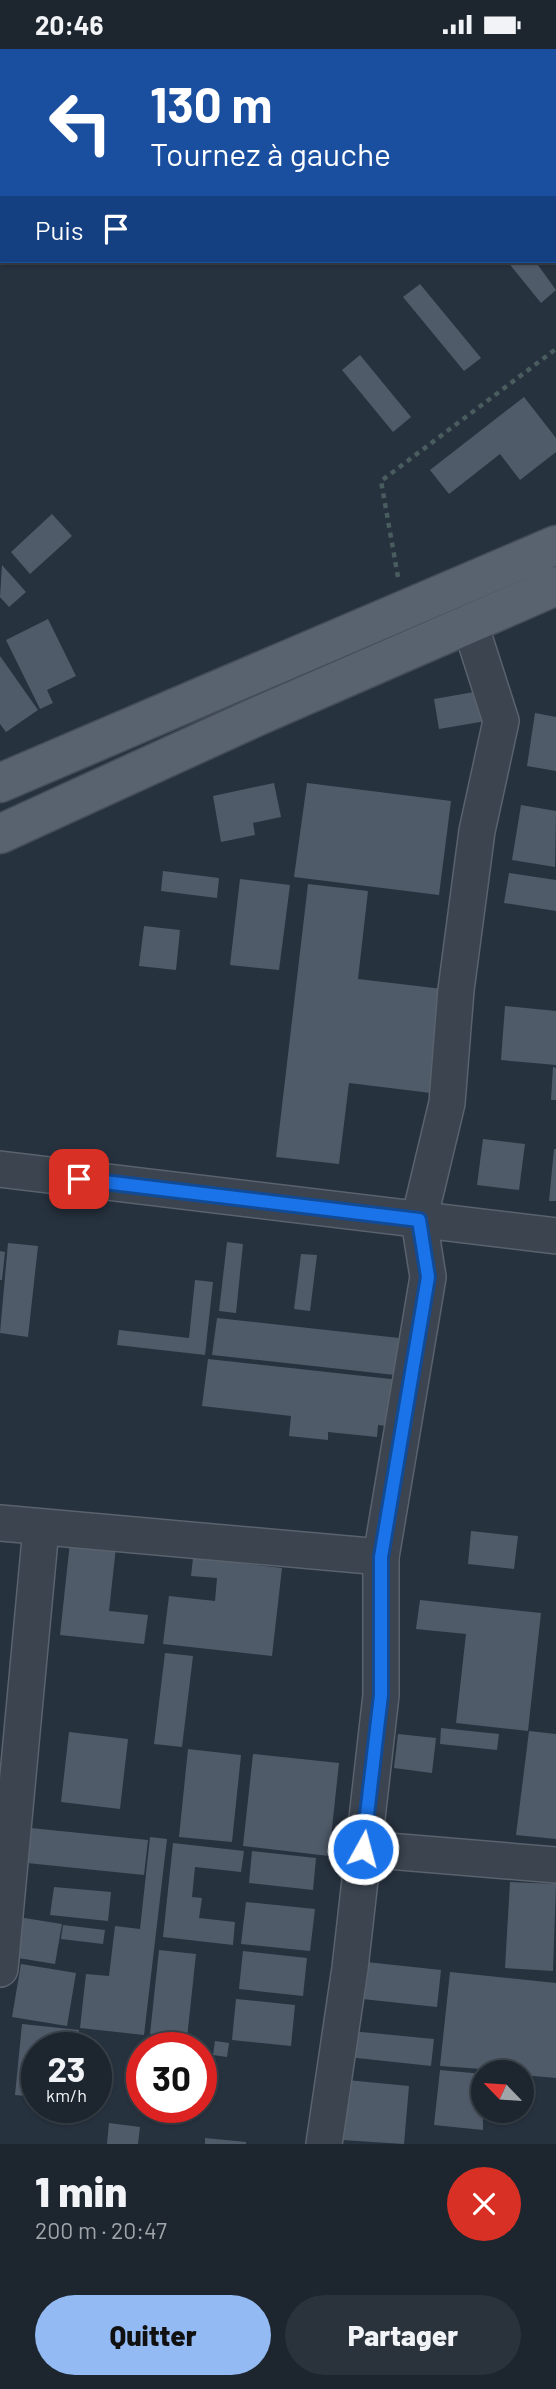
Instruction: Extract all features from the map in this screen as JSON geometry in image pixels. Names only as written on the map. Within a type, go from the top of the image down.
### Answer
[{"type":"main road","points":[[0,783],[556,545]]},
{"type":"main road","points":[[0,834],[556,586]]},
{"type":"street","points":[[324,2144],[336,2078],[381,1695],[381,1557],[428,1277],[419,1220],[447,1103],[456,991],[477,831],[501,722],[470,624]]},
{"type":"street","points":[[0,1169],[556,1236]]},
{"type":"street","points":[[0,1523],[381,1557]]},
{"type":"street","points":[[0,1969],[41,1528]]},
{"type":"street","points":[[363,1849],[556,1865]]},
{"type":"path","points":[[404,609],[381,481],[556,348]]},
{"type":"building","points":[[509,263],[536,263],[556,290],[541,303]]},
{"type":"building","points":[[420,284],[481,358],[464,371],[403,297]]},
{"type":"building","points":[[360,355],[411,417],[393,432],[342,370]]},
{"type":"building","points":[[524,397],[556,438],[556,452],[520,480],[500,454],[449,494],[430,470]]},
{"type":"building","points":[[52,514],[72,536],[30,574],[11,552]]},
{"type":"building","points":[[2,565],[26,592],[9,607],[0,597]]},
{"type":"building","points":[[48,619],[76,676],[47,690],[53,703],[40,709],[6,640]]},
{"type":"building","points":[[0,656],[38,710],[6,732],[0,724]]},
{"type":"building","points":[[480,691],[486,721],[439,729],[434,699]]},
{"type":"building","points":[[535,713],[556,717],[556,771],[527,766]]},
{"type":"building","points":[[274,783],[281,817],[253,823],[255,835],[221,842],[213,796]]},
{"type":"building","points":[[307,783],[451,801],[439,895],[294,877]]},
{"type":"building","points":[[521,805],[556,811],[555,867],[512,860]]},
{"type":"building","points":[[163,871],[219,878],[217,898],[161,891]]},
{"type":"building","points":[[509,873],[556,880],[556,911],[504,903]]},
{"type":"building","points":[[240,879],[290,885],[279,970],[230,965]]},
{"type":"building","points":[[308,884],[368,891],[358,979],[451,990],[439,1094],[349,1083],[339,1164],[276,1157]]},
{"type":"building","points":[[144,926],[180,930],[176,970],[139,966]]},
{"type":"building","points":[[505,1006],[556,1011],[556,1065],[501,1060]]},
{"type":"building","points":[[553,1067],[556,1068],[556,1100],[551,1100]]},
{"type":"building","points":[[483,1139],[525,1144],[519,1190],[477,1185]]},
{"type":"building","points":[[554,1149],[556,1201],[549,1201]]},
{"type":"building","points":[[227,1242],[243,1244],[236,1313],[219,1311]]},
{"type":"building","points":[[8,1243],[38,1246],[28,1337],[0,1333]]},
{"type":"building","points":[[0,1251],[5,1252],[2,1280],[0,1280]]},
{"type":"building","points":[[301,1254],[317,1255],[310,1311],[294,1309]]},
{"type":"building","points":[[195,1280],[213,1282],[205,1355],[117,1345],[119,1330],[189,1338]]},
{"type":"building","points":[[217,1318],[399,1338],[395,1375],[212,1355]]},
{"type":"building","points":[[208,1359],[400,1380],[395,1427],[378,1425],[377,1437],[328,1432],[328,1440],[289,1436],[291,1416],[202,1406]]},
{"type":"building","points":[[471,1531],[518,1536],[514,1569],[468,1564]]},
{"type":"building","points":[[70,1542],[116,1547],[109,1611],[148,1615],[144,1644],[60,1635]]},
{"type":"building","points":[[193,1558],[282,1568],[272,1656],[163,1644],[169,1596],[215,1601],[217,1578],[191,1576]]},
{"type":"building","points":[[420,1600],[541,1613],[528,1731],[456,1723],[466,1634],[416,1629]]},
{"type":"building","points":[[165,1653],[193,1656],[182,1747],[154,1744]]},
{"type":"building","points":[[441,1728],[499,1734],[497,1750],[440,1744]]},
{"type":"building","points":[[529,1731],[556,1734],[556,1839],[516,1835]]},
{"type":"building","points":[[69,1732],[128,1739],[120,1809],[61,1802]]},
{"type":"building","points":[[398,1734],[436,1738],[432,1773],[394,1768]]},
{"type":"building","points":[[188,1749],[241,1755],[232,1842],[179,1837]]},
{"type":"building","points":[[253,1754],[339,1763],[329,1856],[243,1846]]},
{"type":"building","points":[[31,1828],[148,1840],[144,1875],[27,1863]]},
{"type":"building","points":[[150,1837],[167,1839],[144,2032],[126,2033],[80,2028],[86,1974],[109,1976],[115,1926],[140,1929]]},
{"type":"building","points":[[173,1843],[244,1851],[241,1872],[195,1867],[192,1897],[202,1898],[199,1918],[235,1922],[233,1945],[163,1937]]},
{"type":"building","points":[[252,1851],[316,1858],[313,1890],[249,1883]]},
{"type":"building","points":[[510,1882],[556,1884],[553,1971],[505,1968]]},
{"type":"building","points":[[54,1887],[111,1892],[108,1921],[50,1915]]},
{"type":"building","points":[[246,1902],[315,1909],[310,1951],[241,1944]]},
{"type":"building","points":[[18,1917],[62,1924],[55,1964],[12,1957]]},
{"type":"building","points":[[63,1925],[105,1930],[103,1944],[61,1939]]},
{"type":"building","points":[[159,1950],[196,1954],[188,2032],[150,2032]]},
{"type":"building","points":[[243,1951],[307,1958],[303,1996],[239,1989]]},
{"type":"building","points":[[357,1961],[441,1970],[437,2007],[353,1998]]},
{"type":"building","points":[[21,1964],[76,1973],[67,2026],[12,2017]]},
{"type":"building","points":[[450,1972],[556,1983],[556,2078],[534,2076],[534,2060],[471,2060],[471,2068],[440,2066]]},
{"type":"building","points":[[236,1999],[295,2005],[291,2046],[232,2040]]},
{"type":"building","points":[[22,2024],[79,2030],[79,2032],[21,2032]]},
{"type":"building","points":[[351,2031],[434,2039],[431,2066],[348,2057]]},
{"type":"building","points":[[21,2034],[21,2096],[15,2095]]},
{"type":"building","points":[[217,2041],[229,2043],[227,2057],[217,2056]]},
{"type":"building","points":[[440,2070],[471,2073],[471,2123],[483,2123],[483,2130],[434,2125]]},
{"type":"building","points":[[347,2080],[409,2086],[404,2144],[342,2140]]},
{"type":"building","points":[[109,2123],[140,2127],[138,2144],[107,2144]]},
{"type":"building","points":[[205,2138],[246,2142],[246,2144],[205,2144]]},
{"type":"route","points":[[79,1179],[419,1220],[428,1277],[381,1557],[381,1695],[363,1849]]}]
